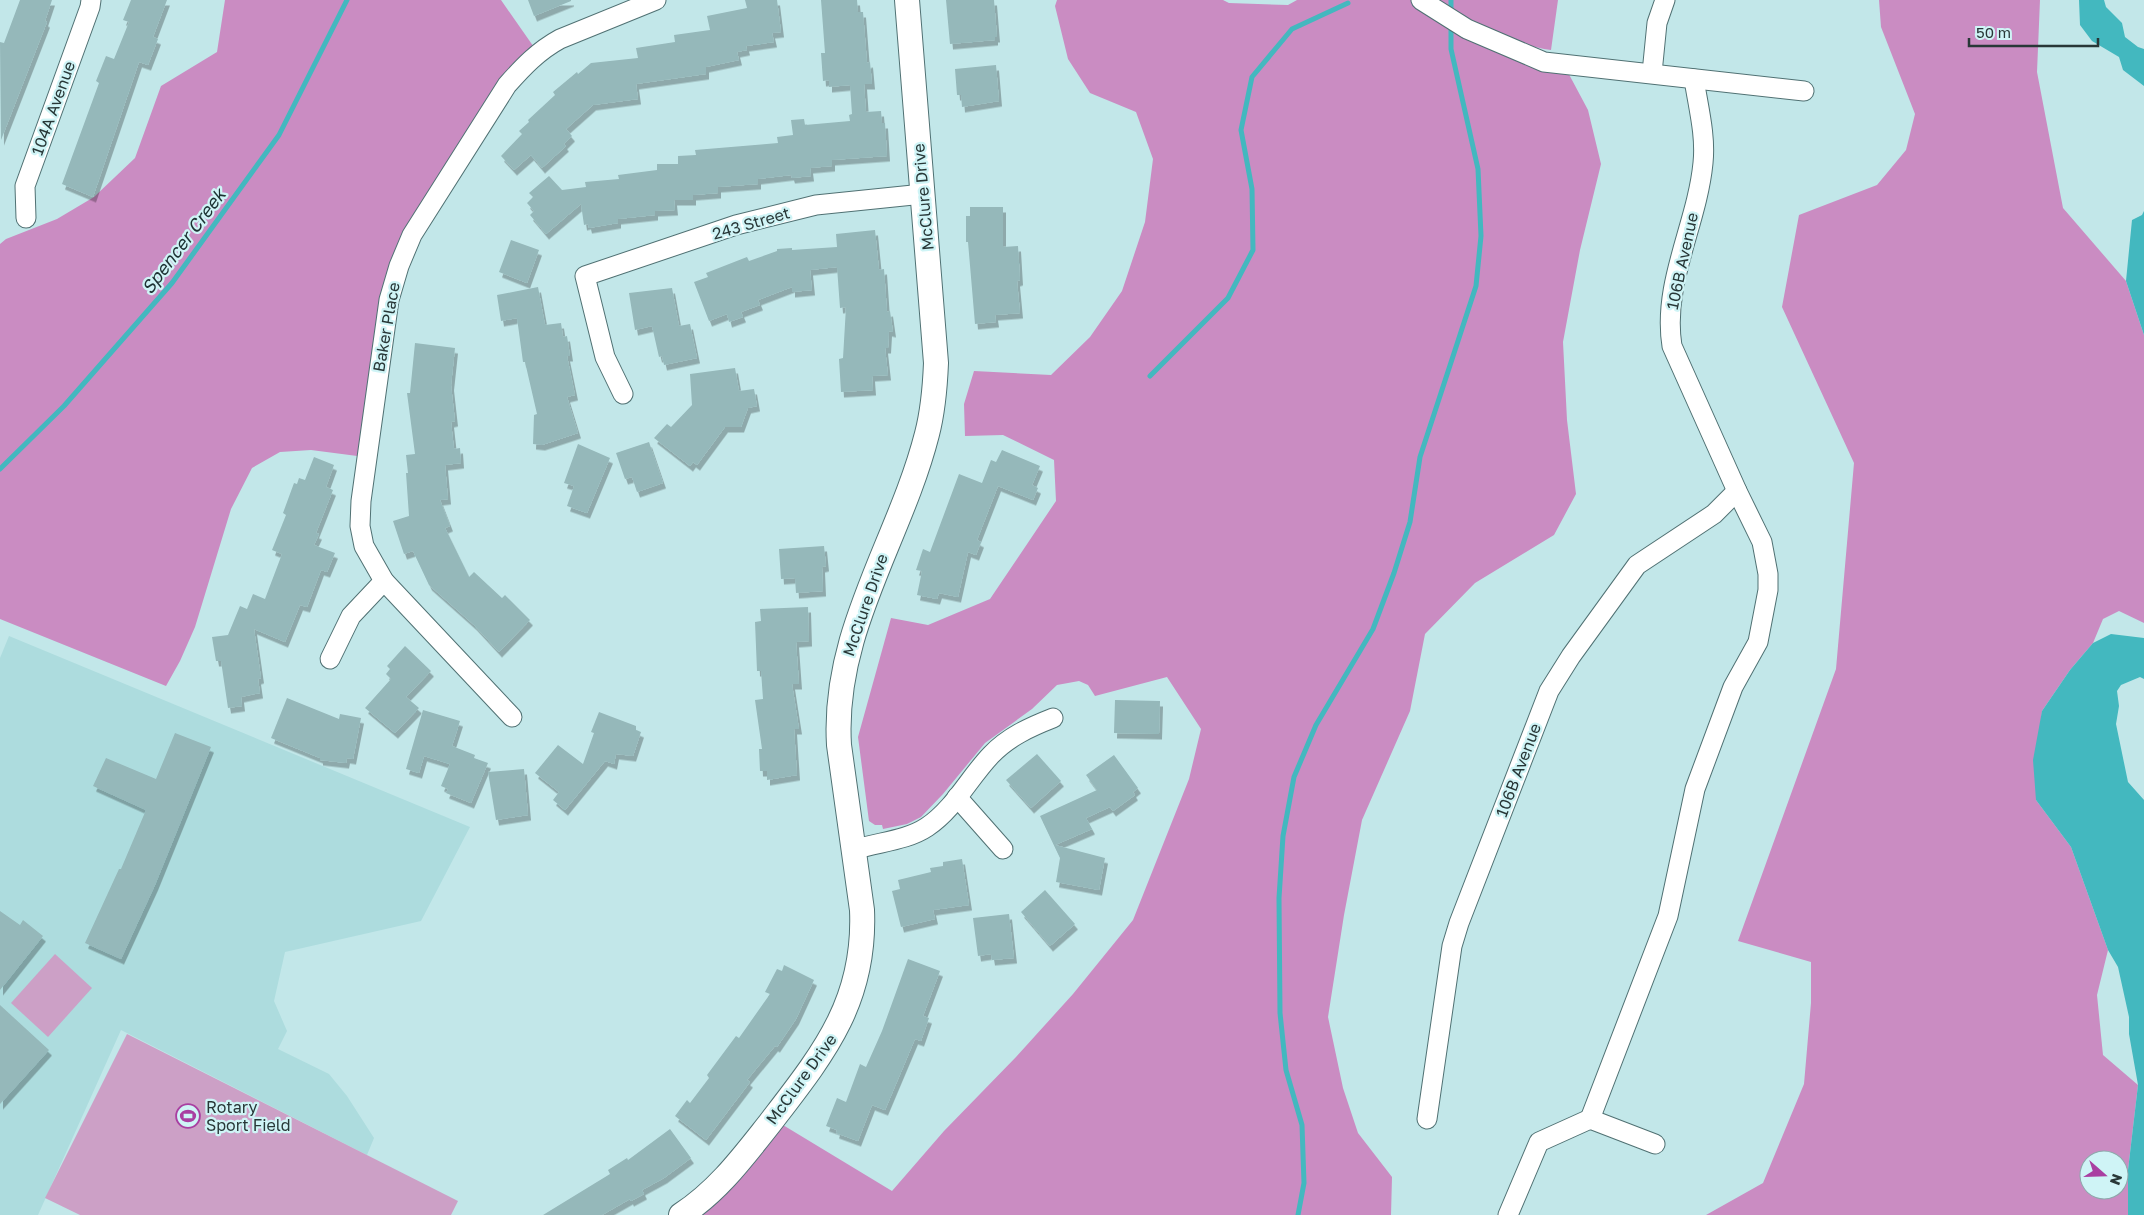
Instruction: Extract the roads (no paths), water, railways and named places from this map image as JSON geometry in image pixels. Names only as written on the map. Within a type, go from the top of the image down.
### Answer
[{"type":"street","name":"104A Avenue","points":[[26,218],[25,186],[91,0]]},
{"type":"street","name":"Baker Place","points":[[512,717],[384,581],[368,557],[364,546],[360,526],[360,501],[389,300],[399,266],[412,235],[507,85],[523,66],[549,45],[560,39],[656,0]]},
{"type":"street","name":"McClure Drive","points":[[681,1215],[704,1198],[731,1172],[812,1067],[839,1026],[859,966],[862,939],[862,910],[838,735],[839,705],[844,668],[852,634],[921,455],[930,422],[936,353],[907,0]]},
{"type":"street","points":[[1421,0],[1467,30],[1544,62],[1804,90]]},
{"type":"street","points":[[1652,73],[1656,23],[1665,0]]},
{"type":"street","name":"106B Avenue","points":[[1590,1119],[1668,916],[1695,789],[1733,687],[1758,642],[1768,590],[1768,574],[1762,542],[1672,346],[1671,300],[1703,163],[1702,133],[1694,79]]},
{"type":"street","name":"243 Street","points":[[623,394],[605,357],[585,276],[736,225],[816,205],[923,194]]},
{"type":"street","name":"106B Avenue","points":[[1427,1119],[1452,946],[1459,923],[1549,691],[1570,656],[1633,570],[1714,514],[1737,491]]},
{"type":"street","points":[[330,659],[351,616],[384,581]]},
{"type":"street","points":[[854,850],[920,831],[943,814],[991,755],[1030,727],[1053,718]]},
{"type":"street","points":[[957,797],[1003,849]]},
{"type":"street","points":[[1509,1213],[1538,1142],[1590,1119],[1655,1144]]},
{"type":"water","points":[[2079,0],[2104,0],[2106,7],[2122,23],[2125,37],[2138,47],[2144,49],[2144,86],[2123,70],[2119,57],[2092,41],[2080,25]]},
{"type":"water","points":[[2144,211],[2144,335],[2126,281],[2132,220],[2142,215]]},
{"type":"water","points":[[2111,634],[2144,638],[2144,679],[2140,677],[2121,685],[2117,691],[2119,706],[2116,724],[2128,782],[2144,800],[2144,1215],[2128,1215],[2129,1162],[2138,1085],[2129,1034],[2129,1017],[2118,967],[2108,950],[2071,847],[2036,800],[2033,760],[2042,711],[2070,670],[2093,643]]},
{"type":"waterway","name":"Spencer Creek","points":[[0,469],[64,406],[172,283],[279,135],[347,0]]},
{"type":"waterway","points":[[1451,0],[1451,13]]},
{"type":"waterway","points":[[1150,376],[1228,298],[1253,250],[1252,189],[1241,130],[1252,77],[1292,29],[1348,3]]},
{"type":"waterway","points":[[1298,1215],[1304,1183],[1302,1125],[1286,1070],[1280,1013],[1279,898],[1283,836],[1294,777],[1316,725],[1373,629],[1394,573],[1410,522],[1420,457],[1476,286],[1481,236],[1478,169],[1451,49],[1451,24]]},
{"type":"place","name":"Rotary Sport Field","points":[[188,1116]]}]
